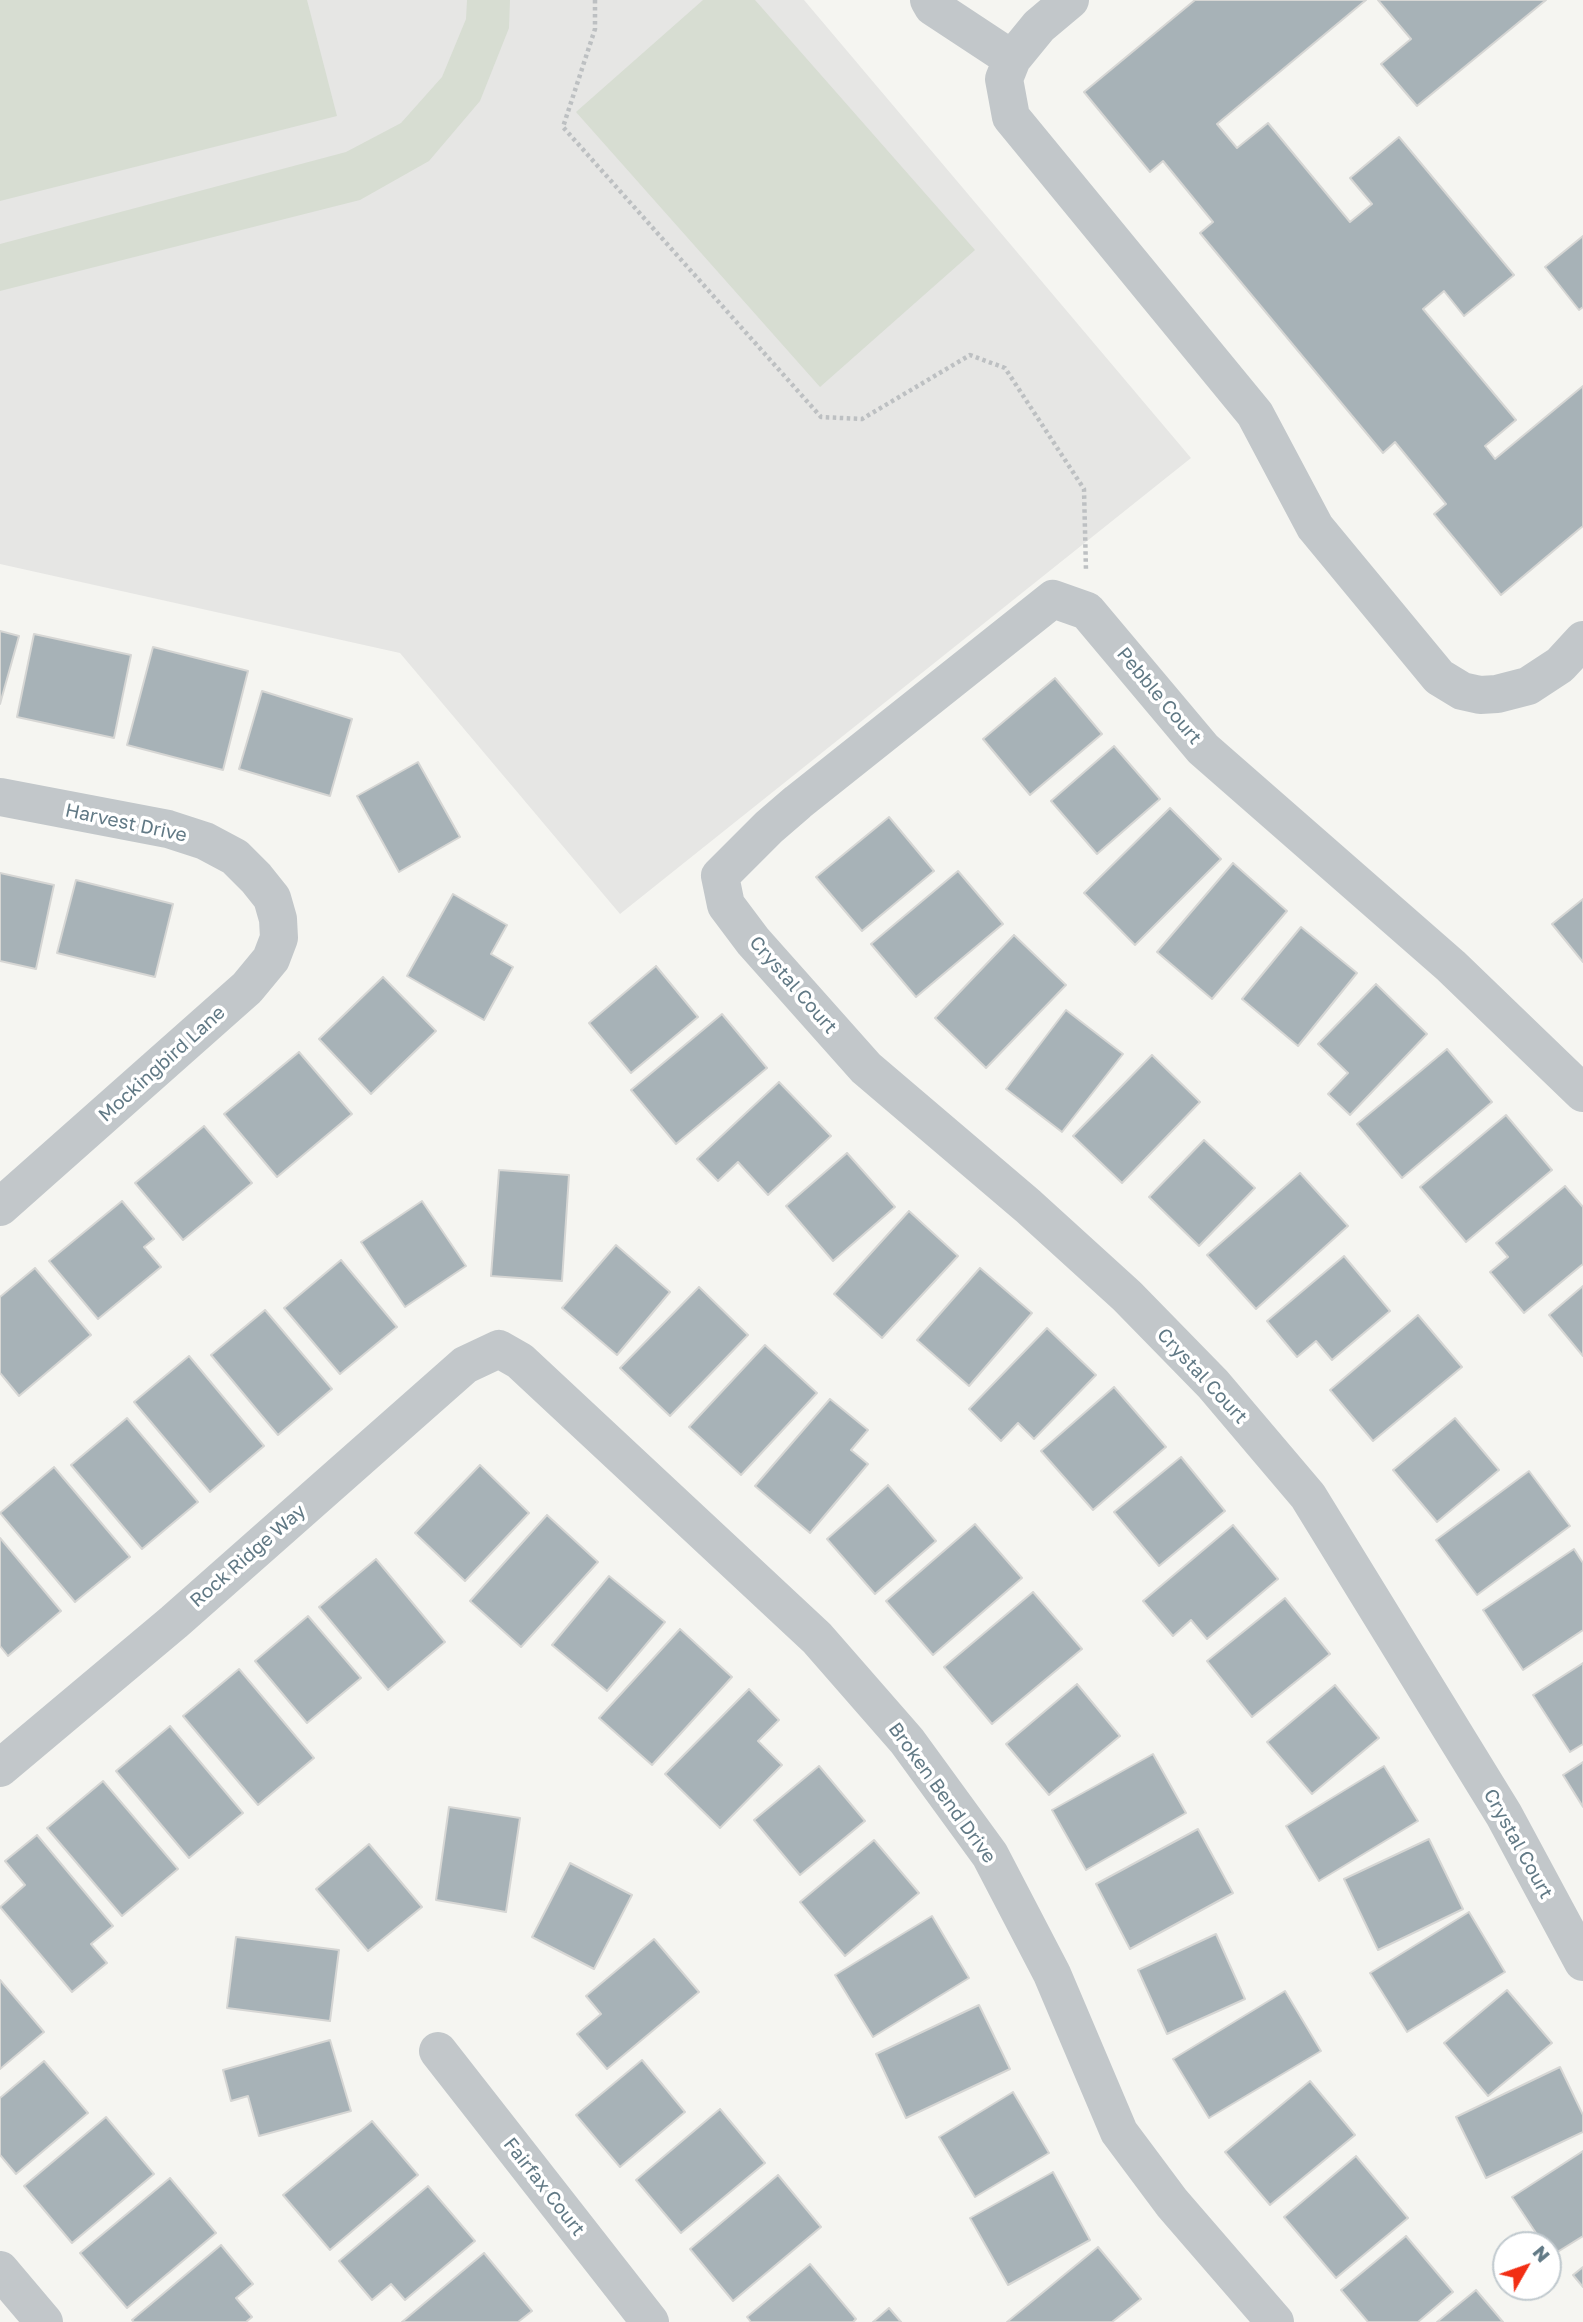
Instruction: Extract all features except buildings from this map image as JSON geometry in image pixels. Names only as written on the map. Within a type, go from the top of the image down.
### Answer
[{"type":"street","points":[[929,0],[933,7],[1012,59]]},
{"type":"street","points":[[1070,0],[1039,26],[1012,59],[1004,79],[1010,117],[1241,396],[1261,423],[1315,527],[1439,677],[1462,691],[1480,695],[1497,694],[1528,686],[1560,665],[1583,640]]},
{"type":"street","name":"Crystal Court","points":[[1087,611],[1053,599],[788,811],[720,876],[726,905],[754,941],[866,1068],[1028,1206],[1127,1296],[1213,1384],[1308,1496],[1504,1815],[1583,1962]]},
{"type":"street","name":"Pebble Court","points":[[1087,611],[1203,749],[1451,967],[1583,1093]]},
{"type":"street","name":"Harvest Drive","points":[[0,797],[168,829],[205,841],[234,857],[272,898]]},
{"type":"street","name":"Mockingbird Lane","points":[[0,1207],[247,988],[271,959],[279,938],[278,919],[272,898]]},
{"type":"street","name":"Rock Ridge Way","points":[[0,1768],[174,1622],[465,1365],[499,1349]]},
{"type":"street","name":"Broken Bend Drive","points":[[499,1349],[520,1361],[817,1638],[907,1741],[990,1856],[1052,1974],[1119,2132],[1172,2203],[1275,2322]]},
{"type":"street","name":"Fairfax Court","points":[[438,2052],[650,2322]]},
{"type":"street","points":[[0,2270],[44,2322]]},
{"type":"path","points":[[595,0],[595,29],[562,127],[821,417],[862,419],[970,355],[1005,368],[1084,489],[1087,611]]},
{"type":"shaded area","points":[[0,0],[804,0],[1191,458],[620,914],[400,653],[0,564]]},
{"type":"shaded area","points":[[0,0],[307,0],[337,116],[0,201]]},
{"type":"shaded area","points":[[467,0],[510,0],[509,28],[480,101],[429,161],[360,200],[0,291],[0,244],[346,152],[401,123],[442,77],[466,19]]},
{"type":"shaded area","points":[[703,0],[755,0],[975,250],[820,387],[576,112]]}]
